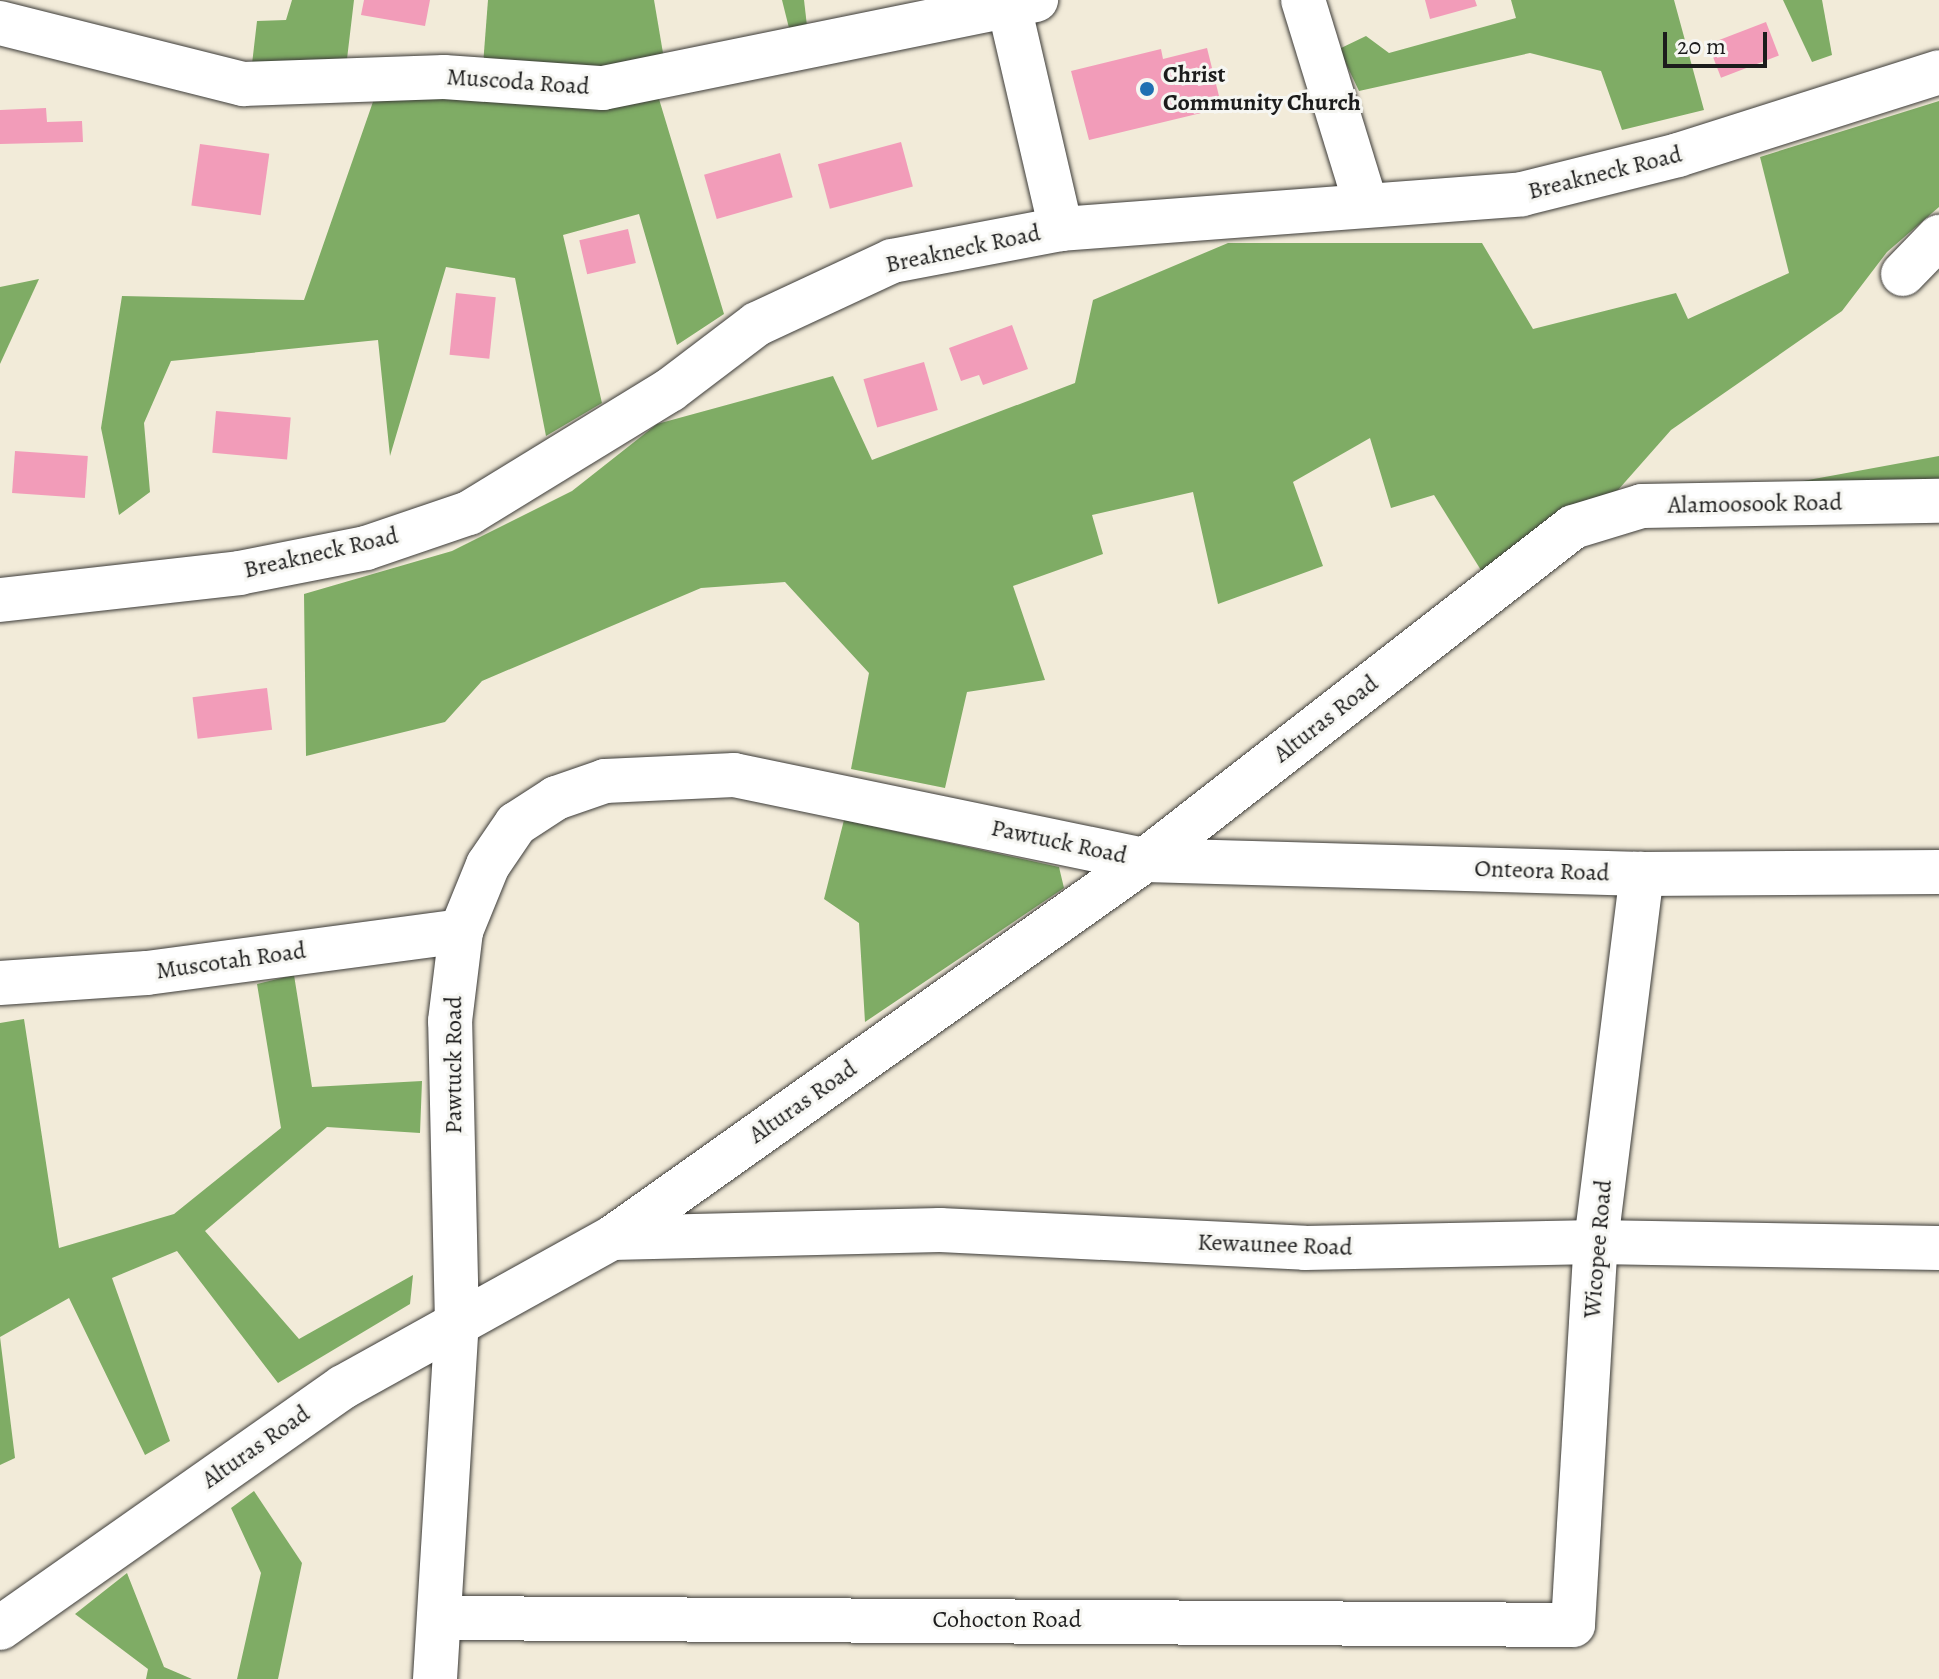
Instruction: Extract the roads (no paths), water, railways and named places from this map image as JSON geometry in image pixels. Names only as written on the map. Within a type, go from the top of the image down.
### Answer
[{"type":"street","points":[[1303,0],[1366,205]]},
{"type":"street","points":[[1022,3],[1061,229]]},
{"type":"street","name":"Muscoda Road","points":[[0,23],[243,84],[444,77],[603,88],[1022,3]]},
{"type":"street","name":"Breakneck Road","points":[[0,600],[253,570],[366,548],[469,513],[820,289],[892,261],[1061,229],[1522,194],[1678,155],[1939,72]]},
{"type":"street","points":[[1903,274],[1939,237]]},
{"type":"street","name":"Alamoosook Road","points":[[1573,527],[1642,506],[1939,501]]},
{"type":"street","name":"Alturas Road","points":[[0,1628],[343,1387],[612,1238],[1145,860],[1573,527]]},
{"type":"street","name":"Pawtuck Road","points":[[435,1679],[457,1324],[450,1021],[461,931],[488,865],[516,824],[556,798],[605,781],[734,775],[1145,860]]},
{"type":"street","name":"Onteora Road","points":[[1145,860],[1642,874],[1939,872]]},
{"type":"street","name":"Wicopee Road","points":[[1573,1625],[1596,1242],[1642,874]]},
{"type":"street","name":"Muscotah Road","points":[[0,983],[147,973],[461,931]]},
{"type":"street","name":"Kewaunee Road","points":[[612,1238],[940,1230],[1305,1248],[1596,1242],[1939,1248]]},
{"type":"street","name":"Cohocton Road","points":[[441,1618],[1573,1625]]},
{"type":"place","name":"Christ Community Church","points":[[1147,89]]}]
